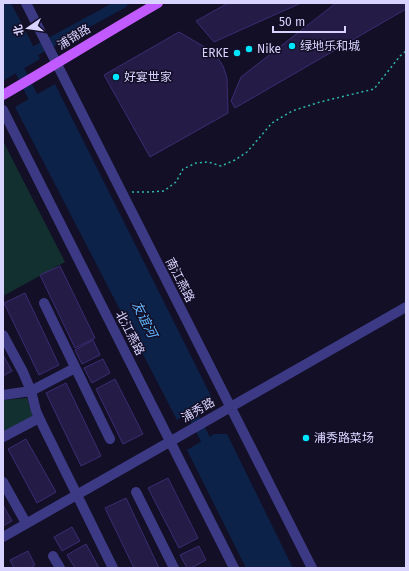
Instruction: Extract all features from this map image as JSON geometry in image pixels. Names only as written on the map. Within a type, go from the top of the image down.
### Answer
[{"type":"main road","name":"浦锦路","points":[[4,94],[56,64],[84,45],[158,3]]},
{"type":"street","name":"南江燕路","points":[[26,3],[312,568]]},
{"type":"street","name":"北江燕路","points":[[3,110],[234,568]]},
{"type":"street","points":[[44,303],[110,439]]},
{"type":"street","name":"浦秀路","points":[[3,537],[406,307]]},
{"type":"street","points":[[3,335],[23,372],[31,391],[33,403],[39,418],[113,568]]},
{"type":"street","points":[[3,395],[31,391],[75,368]]},
{"type":"street","points":[[3,437],[39,418]]},
{"type":"street","points":[[3,482],[26,524]]},
{"type":"street","points":[[136,492],[174,568]]},
{"type":"street","points":[[53,556],[60,568]]},
{"type":"path","points":[[120,191],[164,191],[176,182],[183,170],[196,162],[208,162],[221,166],[235,160],[247,152],[272,123],[292,112],[334,98],[374,89],[400,56],[406,51]]},
{"type":"green space","points":[[3,141],[65,262],[3,296]]},
{"type":"green space","points":[[27,398],[33,417],[3,432],[3,400]]},
{"type":"water","points":[[3,3],[11,3],[40,59],[3,81]]},
{"type":"water","points":[[55,84],[211,396],[210,402],[177,420],[15,107]]},
{"type":"water","points":[[214,434],[227,434],[293,568],[246,568],[187,450]]},
{"type":"building","points":[[228,3],[301,3],[214,42],[196,21]]},
{"type":"building","points":[[336,3],[406,3],[406,9],[235,108],[231,101],[241,77]]},
{"type":"building","points":[[179,32],[216,55],[223,66],[227,78],[228,113],[150,157],[104,75]]},
{"type":"building","points":[[60,266],[95,338],[75,348],[40,275]]},
{"type":"building","points":[[25,293],[59,365],[39,375],[4,303]]},
{"type":"building","points":[[93,340],[100,355],[82,364],[75,350]]},
{"type":"building","points":[[3,355],[12,371],[3,376]]},
{"type":"building","points":[[103,359],[110,373],[92,383],[84,368]]},
{"type":"building","points":[[115,379],[143,434],[123,444],[96,389]]},
{"type":"building","points":[[66,383],[101,456],[81,466],[46,393]]},
{"type":"building","points":[[26,439],[56,492],[37,503],[8,449]]},
{"type":"building","points":[[168,478],[198,538],[179,548],[148,488]]},
{"type":"building","points":[[126,498],[159,568],[134,568],[105,508]]},
{"type":"building","points":[[3,505],[12,521],[3,526]]},
{"type":"building","points":[[72,527],[80,541],[62,551],[54,537]]},
{"type":"building","points":[[86,544],[99,568],[75,568],[67,555]]},
{"type":"building","points":[[199,546],[206,560],[191,568],[187,568],[180,555]]},
{"type":"building","points":[[28,551],[35,565],[30,568],[14,568],[10,560]]},
{"type":"waterway","points":[[35,51],[123,3]]},
{"type":"waterway","name":"友谊河","points":[[20,71],[38,107]]},
{"type":"waterway","name":"友谊河","points":[[185,400],[211,450]]},
{"type":"place","name":"绿地乐和城","points":[[292,46]]},
{"type":"place","name":"Nike","points":[[249,49]]},
{"type":"place","name":"ERKE","points":[[237,53]]},
{"type":"place","name":"好宴世家","points":[[116,77]]},
{"type":"place","name":"浦秀路菜场","points":[[306,438]]}]
